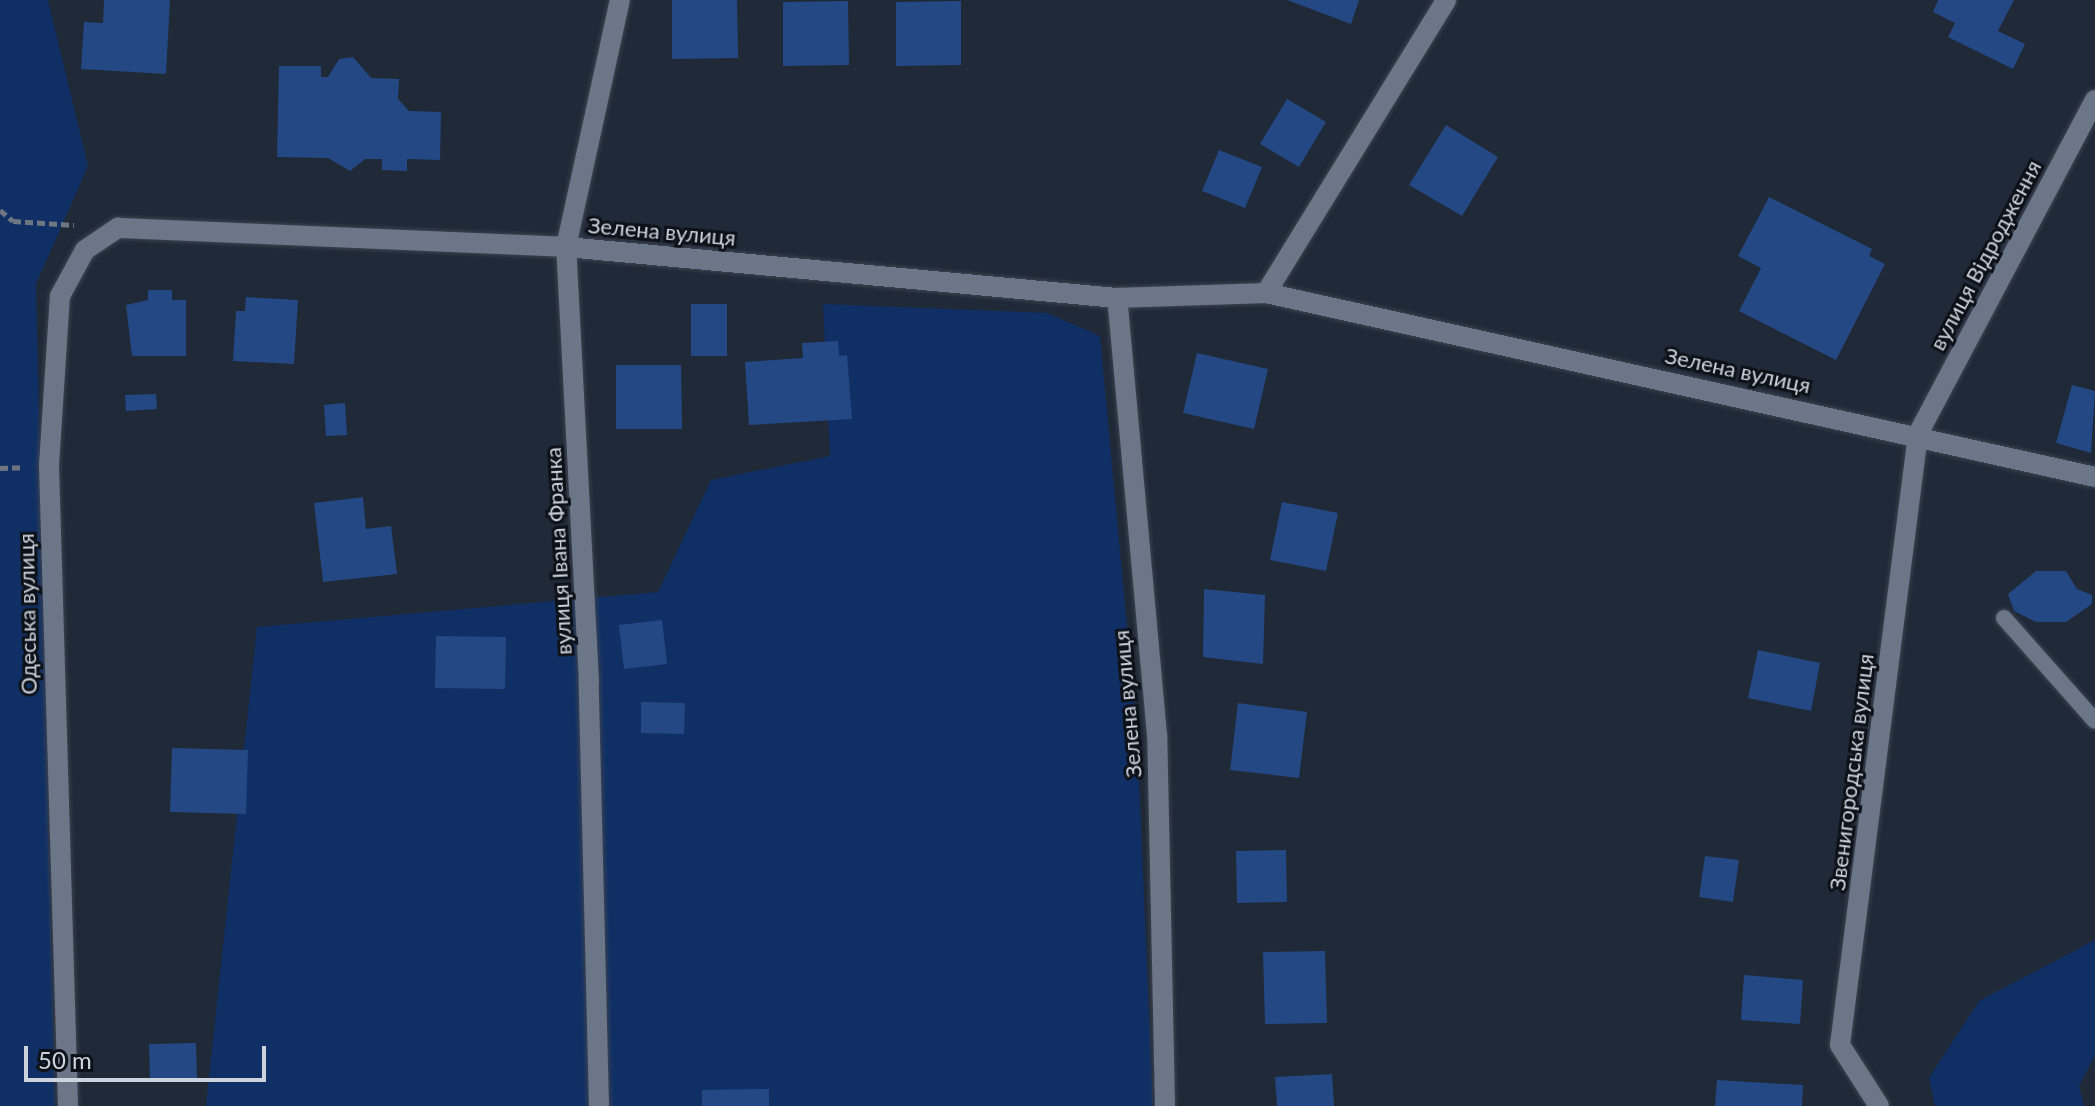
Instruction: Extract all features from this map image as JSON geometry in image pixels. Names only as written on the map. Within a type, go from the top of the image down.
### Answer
[{"type":"street","name":"вулиця Івана Франка","points":[[599,1106],[589,682],[566,247],[620,0]]},
{"type":"street","points":[[1266,293],[1446,0]]},
{"type":"street","name":"вулиця Відродження","points":[[1918,434],[2095,100]]},
{"type":"street","name":"Зелена вулиця","points":[[118,228],[566,247],[1117,298],[1266,293],[1918,434],[2095,477]]},
{"type":"street","name":"Одеська вулиця","points":[[68,1106],[49,465],[60,296],[85,250],[118,228]]},
{"type":"street","name":"Зелена вулиця","points":[[1117,298],[1127,473],[1157,735],[1165,1106]]},
{"type":"street","name":"Звенигородська вулиця","points":[[1879,1106],[1840,1045],[1918,434]]},
{"type":"lane","points":[[2004,618],[2095,721]]},
{"type":"path","points":[[0,210],[13,221],[118,228]]},
{"type":"shaded area","points":[[0,0],[48,0],[88,166],[36,284],[55,1106],[0,1106]]},
{"type":"shaded area","points":[[823,304],[1047,313],[1100,336],[1137,735],[1153,1106],[206,1106],[257,627],[658,592],[711,480],[830,456]]},
{"type":"shaded area","points":[[2095,940],[2095,1055],[2079,1086],[2084,1106],[1935,1106],[1929,1078],[1979,1001]]},
{"type":"building","points":[[104,0],[170,0],[166,74],[81,69],[84,22],[103,23]]},
{"type":"building","points":[[672,0],[737,0],[738,58],[672,59]]},
{"type":"building","points":[[1287,0],[1359,0],[1351,24]]},
{"type":"building","points":[[1938,0],[2014,0],[1998,31],[2025,44],[2013,69],[1948,37],[1955,23],[1933,12]]},
{"type":"building","points":[[848,1],[849,65],[783,66],[783,2]]},
{"type":"building","points":[[961,1],[961,65],[896,66],[896,2]]},
{"type":"building","points":[[353,57],[371,78],[399,79],[398,99],[409,111],[441,112],[440,160],[407,159],[407,171],[382,170],[382,159],[365,159],[350,171],[328,158],[277,157],[279,66],[321,66],[321,77],[328,77],[339,59]]},
{"type":"building","points":[[1287,99],[1326,122],[1299,167],[1260,144]]},
{"type":"building","points":[[1446,125],[1498,157],[1462,216],[1409,185]]},
{"type":"building","points":[[1219,150],[1262,167],[1245,208],[1202,191]]},
{"type":"building","points":[[1769,197],[1872,249],[1869,256],[1885,264],[1836,360],[1739,311],[1761,268],[1738,256]]},
{"type":"building","points":[[148,290],[172,290],[172,300],[186,300],[186,356],[132,356],[126,305],[148,300]]},
{"type":"building","points":[[246,297],[298,300],[294,364],[233,361],[236,311],[245,311]]},
{"type":"building","points":[[691,304],[727,304],[727,356],[691,356]]},
{"type":"building","points":[[838,341],[839,356],[847,355],[852,419],[749,425],[745,362],[803,358],[802,343]]},
{"type":"building","points":[[1197,353],[1268,369],[1254,429],[1183,413]]},
{"type":"building","points":[[616,365],[681,365],[682,429],[616,429]]},
{"type":"building","points":[[2072,385],[2095,391],[2091,453],[2056,443]]},
{"type":"building","points":[[156,394],[157,409],[126,411],[125,395]]},
{"type":"building","points":[[345,403],[347,435],[326,436],[324,405]]},
{"type":"building","points":[[363,497],[366,529],[391,526],[397,574],[323,582],[314,503]]},
{"type":"building","points":[[1282,502],[1338,513],[1326,571],[1270,560]]},
{"type":"building","points":[[2036,571],[2066,571],[2077,589],[2092,595],[2092,604],[2066,622],[2036,622],[2014,611],[2008,594]]},
{"type":"building","points":[[1204,589],[1265,595],[1263,664],[1203,657]]},
{"type":"building","points":[[662,620],[667,664],[624,669],[619,625]]},
{"type":"building","points":[[436,636],[506,637],[505,689],[435,688]]},
{"type":"building","points":[[1758,650],[1820,663],[1811,711],[1748,698]]},
{"type":"building","points":[[641,702],[685,703],[684,734],[641,733]]},
{"type":"building","points":[[1238,703],[1307,712],[1299,778],[1230,770]]},
{"type":"building","points":[[172,748],[248,750],[246,814],[170,812]]},
{"type":"building","points":[[1286,850],[1287,902],[1237,903],[1236,851]]},
{"type":"building","points":[[1705,856],[1739,860],[1733,902],[1699,897]]},
{"type":"building","points":[[1325,951],[1327,1023],[1265,1024],[1263,952]]},
{"type":"building","points":[[1744,975],[1803,980],[1800,1024],[1741,1020]]},
{"type":"building","points":[[196,1043],[197,1078],[150,1080],[149,1044]]},
{"type":"building","points":[[1332,1074],[1334,1106],[1277,1106],[1275,1077]]},
{"type":"building","points":[[1717,1080],[1803,1085],[1802,1106],[1715,1106]]},
{"type":"building","points":[[769,1089],[769,1106],[702,1106],[702,1090]]}]
